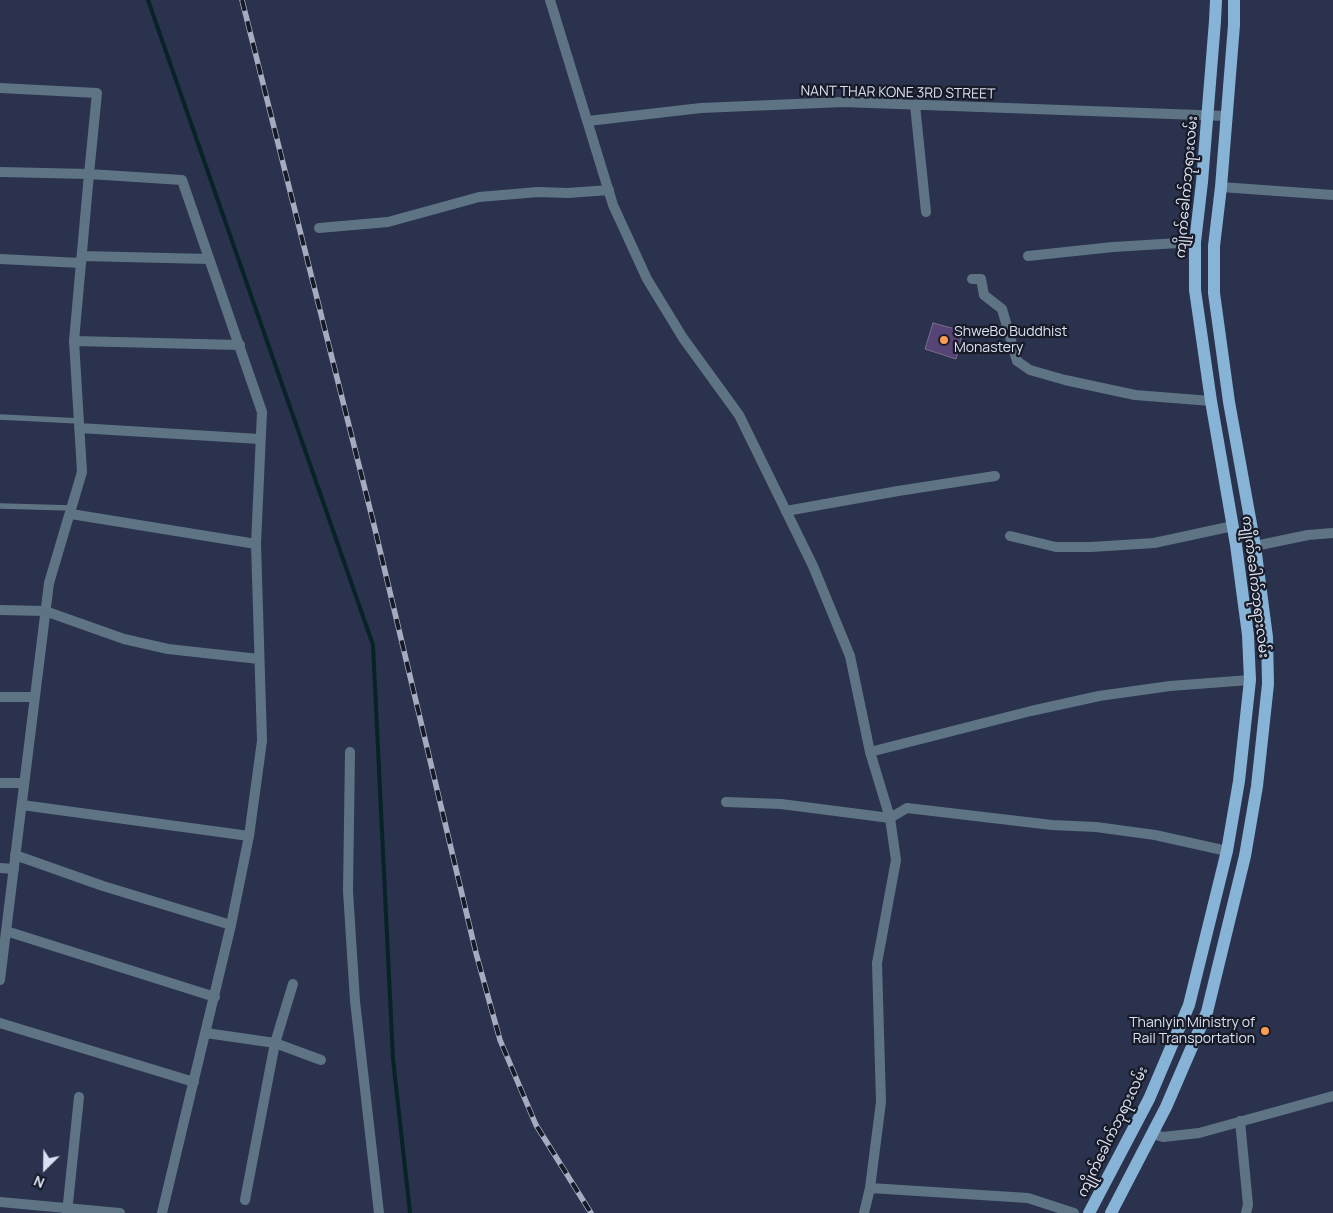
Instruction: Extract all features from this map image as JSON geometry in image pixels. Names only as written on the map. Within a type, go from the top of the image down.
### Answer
[{"type":"main road","name":"ကျိုက်ခေါက်ဘုရားလမ်း","points":[[1090,1213],[1149,1099],[1188,1005],[1227,850],[1239,781],[1250,680],[1248,635],[1233,526],[1211,400],[1195,290],[1195,242],[1208,114],[1216,0]]},
{"type":"main road","name":"ကျိုက်ခေါက်ဘုရားလမ်း","points":[[1111,1213],[1166,1108],[1206,1012],[1245,856],[1257,786],[1268,684],[1267,638],[1255,546],[1229,402],[1214,293],[1214,246],[1221,187],[1234,25],[1234,0]]},
{"type":"street","points":[[550,0],[613,205],[647,279],[683,338],[739,415],[813,566],[850,656],[870,752],[890,818],[896,860],[876,963],[881,1102],[870,1188],[864,1213]]},
{"type":"street","points":[[0,88],[97,93],[74,341],[82,472],[49,583],[14,869],[4,935],[0,980]]},
{"type":"street","name":"NANT THAR KONE 3RD STREET","points":[[588,121],[701,108],[843,102],[1226,116]]},
{"type":"street","points":[[915,105],[926,212]]},
{"type":"street","points":[[0,172],[88,174],[182,180],[262,412],[256,544],[262,741],[248,836],[231,925],[162,1213]]},
{"type":"street","points":[[1221,187],[1333,195]]},
{"type":"street","points":[[319,228],[388,222],[479,197],[538,192],[568,193],[609,190]]},
{"type":"street","points":[[1028,256],[1113,247],[1195,242]]},
{"type":"street","points":[[0,259],[209,259]]},
{"type":"street","points":[[972,279],[981,279],[984,295],[1002,309],[1017,361],[1030,370],[1065,380],[1135,394],[1211,400]]},
{"type":"street","points":[[74,341],[240,345]]},
{"type":"street","points":[[79,424],[260,438]]},
{"type":"street","points":[[786,511],[898,490],[995,476]]},
{"type":"street","points":[[71,511],[256,544]]},
{"type":"street","points":[[1010,536],[1056,547],[1091,547],[1154,543],[1233,526]]},
{"type":"street","points":[[1255,546],[1308,535],[1333,534]]},
{"type":"street","points":[[0,610],[46,611],[124,639],[160,647],[259,659]]},
{"type":"street","points":[[870,752],[1022,713],[1099,696],[1170,686],[1250,680]]},
{"type":"street","points":[[0,697],[35,697]]},
{"type":"street","points":[[350,752],[348,891],[355,1001],[379,1213]]},
{"type":"street","points":[[0,783],[24,783]]},
{"type":"street","points":[[726,802],[781,804],[890,818],[907,808],[1104,828],[1155,835],[1227,850]]},
{"type":"street","points":[[22,805],[248,836]]},
{"type":"street","points":[[15,855],[103,886],[231,925]]},
{"type":"street","points":[[0,868],[14,869]]},
{"type":"street","points":[[4,935],[215,997]]},
{"type":"street","points":[[245,1200],[275,1043],[293,984]]},
{"type":"street","points":[[0,1023],[194,1082]]},
{"type":"street","points":[[206,1033],[275,1043],[321,1060]]},
{"type":"street","points":[[1153,1134],[1163,1138],[1199,1133],[1333,1096]]},
{"type":"street","points":[[68,1211],[79,1097]]},
{"type":"street","points":[[1240,1121],[1248,1205],[1246,1213]]},
{"type":"street","points":[[870,1188],[1028,1198],[1074,1213]]},
{"type":"street","points":[[0,1202],[68,1211],[120,1213]]},
{"type":"lane","points":[[0,417],[79,424]]},
{"type":"lane","points":[[0,506],[71,511]]},
{"type":"building","name":"ShweBo Buddhist Monastery","points":[[933,323],[963,331],[956,359],[925,349]]},
{"type":"waterway","points":[[148,0],[373,645],[393,1059],[410,1213]]},
{"type":"railway","points":[[242,0],[373,521],[476,953],[500,1040],[536,1125],[591,1213]]},
{"type":"place","name":"ShweBo Buddhist Monastery","points":[[944,340]]},
{"type":"place","name":"Thanlyin Ministry of Rail Transportation","points":[[1265,1031]]}]
